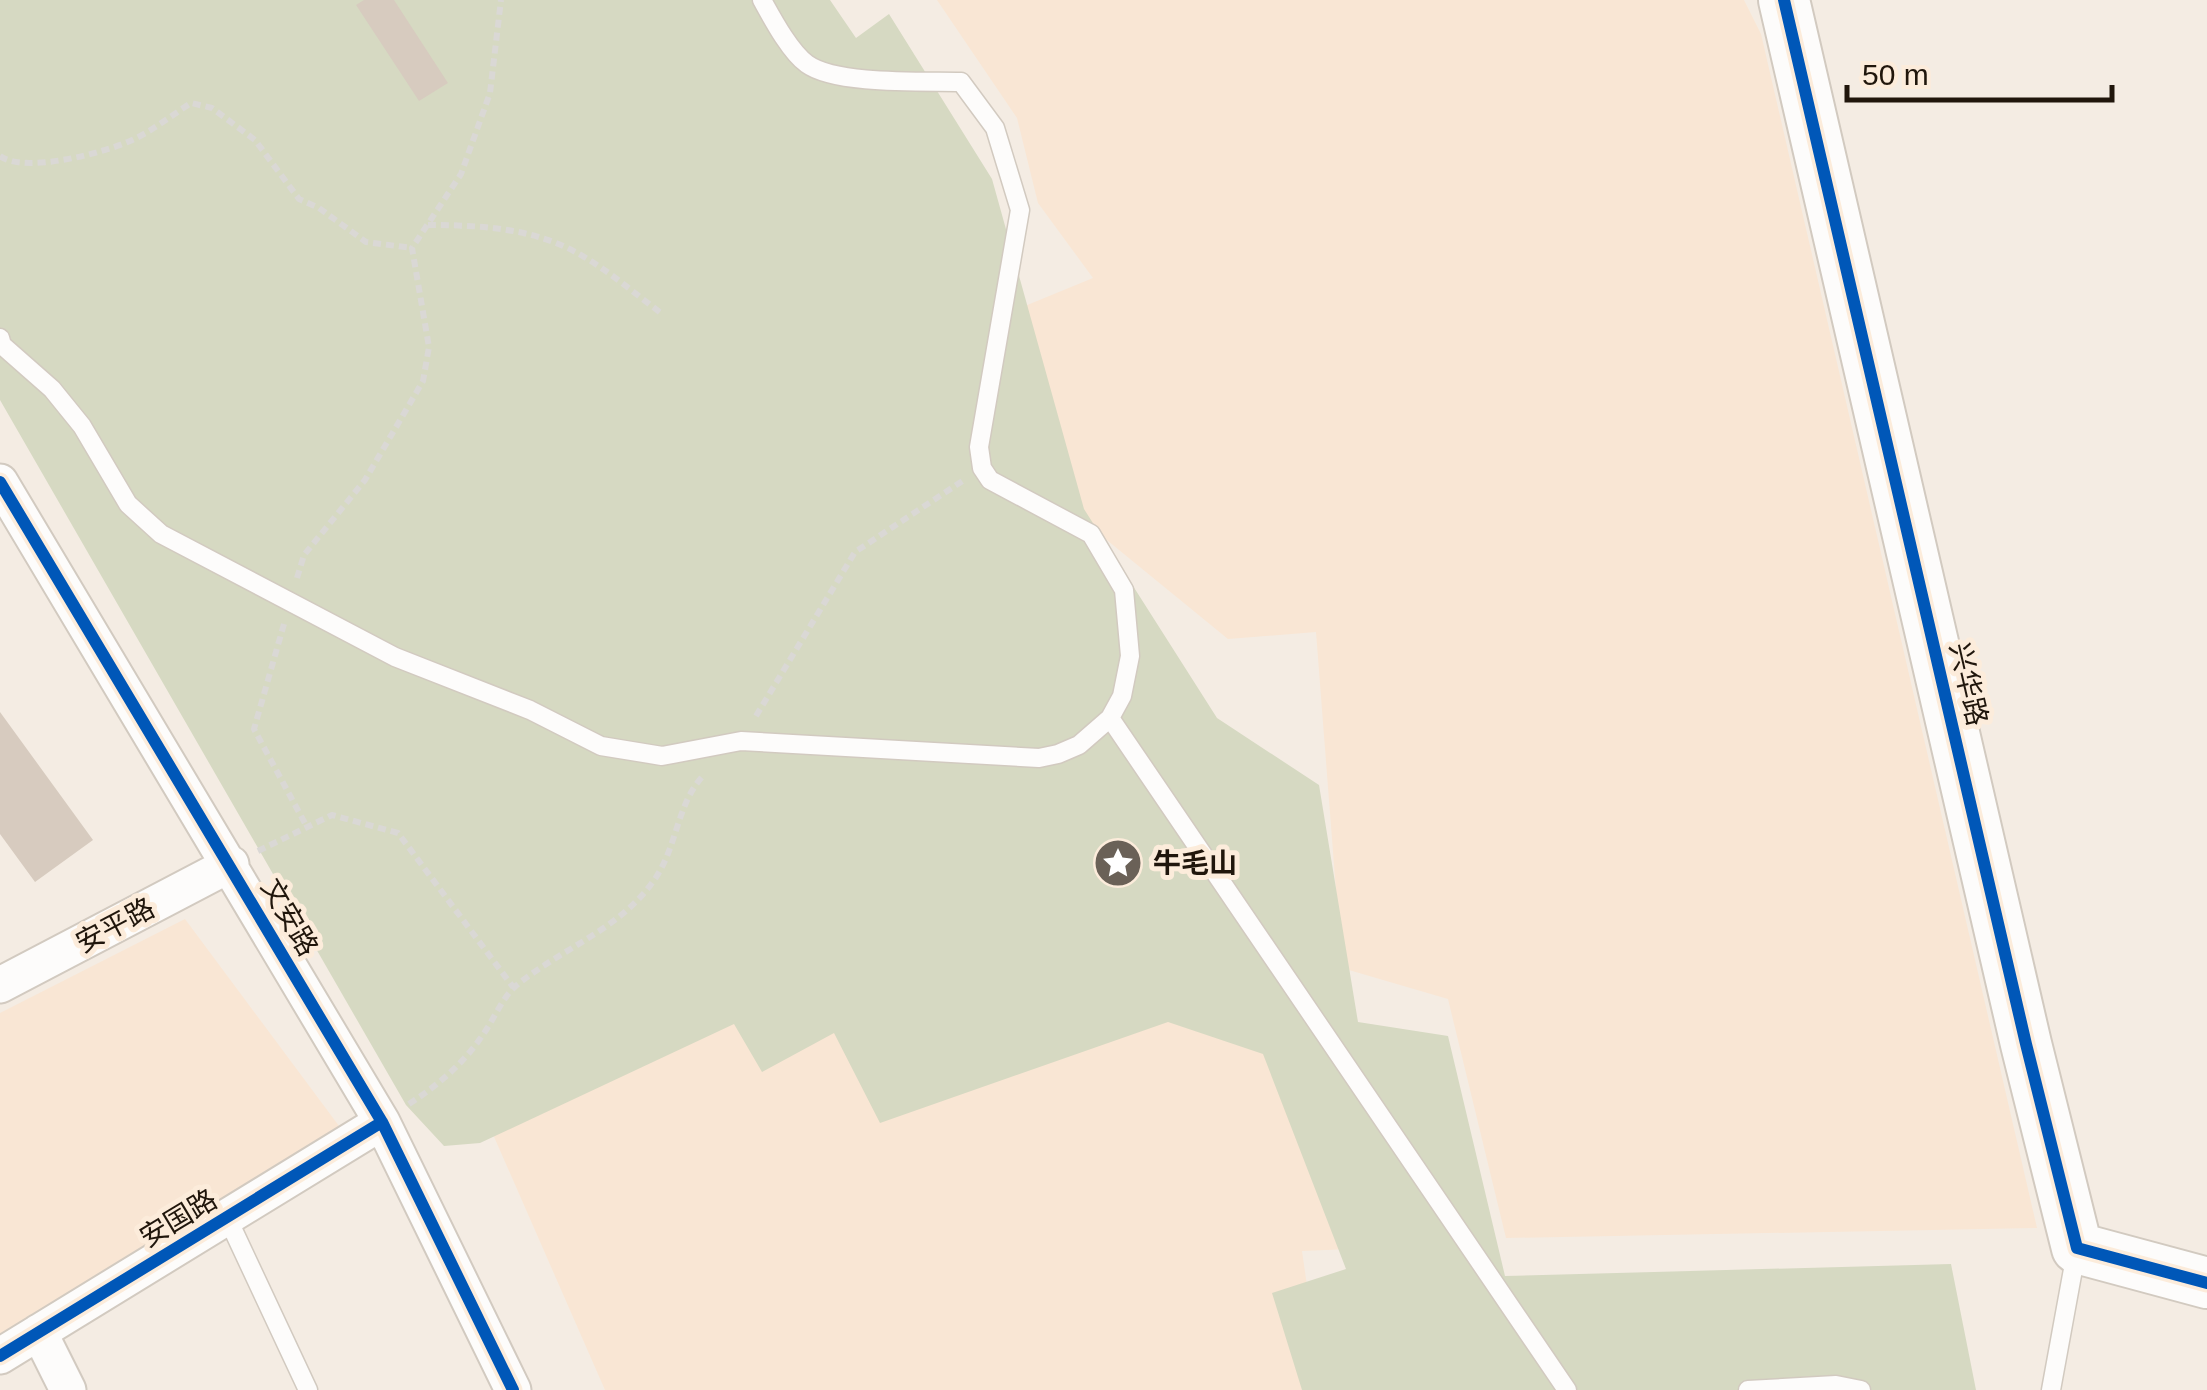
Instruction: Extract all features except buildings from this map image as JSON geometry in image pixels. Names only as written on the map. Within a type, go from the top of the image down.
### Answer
[{"type":"street","name":"兴华路","points":[[1784,0],[2026,1044],[2077,1248]]},
{"type":"street","name":"文安路","points":[[0,482],[382,1122],[514,1390]]},
{"type":"street","name":"安平路","points":[[0,985],[230,864]]},
{"type":"street","name":"安国路","points":[[0,1356],[382,1122]]},
{"type":"street","points":[[2077,1248],[2207,1284]]},
{"type":"street","points":[[38,1332],[68,1390]]},
{"type":"lane","points":[[0,338],[2,345],[52,389],[82,426],[128,504],[162,534],[395,657],[530,710],[601,746],[662,756],[741,741],[1040,758],[1079,745],[1110,718],[1122,696],[1130,656],[1124,590],[1091,534],[990,480],[982,468],[979,447],[1020,210],[995,128],[961,82],[843,77],[807,64],[775,24],[762,0]]},
{"type":"lane","points":[[1110,718],[1567,1390]]},
{"type":"lane","points":[[227,1217],[308,1390]]},
{"type":"lane","points":[[2051,1390],[2077,1248]]},
{"type":"lane","points":[[1748,1390],[1836,1385],[1861,1390]]},
{"type":"path","points":[[307,827],[254,730],[304,555],[365,480],[422,381],[430,347],[412,248],[461,174],[490,93],[501,0]]},
{"type":"path","points":[[0,156],[40,165],[131,141],[191,103],[212,108],[255,140],[299,199],[319,208],[366,242],[412,248]]},
{"type":"path","points":[[427,225],[487,225],[560,244],[580,254],[661,313]]},
{"type":"path","points":[[382,1122],[439,1084],[480,1039],[513,987],[626,913],[668,862],[691,788],[741,741],[855,552],[982,468]]},
{"type":"path","points":[[230,864],[332,815],[398,833],[513,987]]},
{"type":"shaded area","points":[[937,0],[1744,0],[1761,34],[2037,1228],[1506,1238],[1448,999],[1342,968],[1316,632],[1228,639],[1086,523],[1020,308],[1093,278],[1038,203],[1017,118]]},
{"type":"shaded area","points":[[185,919],[339,1126],[0,1335],[0,1013]]},
{"type":"shaded area","points":[[1228,963],[1398,1247],[1302,1251],[1322,1390],[605,1390],[481,1107],[742,974]]},
{"type":"green space","points":[[0,0],[830,0],[856,38],[889,14],[992,179],[1084,509],[1217,718],[1319,785],[1358,1022],[1448,1036],[1505,1276],[1951,1264],[1976,1390],[1302,1390],[1272,1293],[1346,1269],[1263,1054],[1168,1022],[880,1123],[834,1033],[762,1072],[734,1024],[480,1143],[444,1146],[406,1105],[0,400]]},
{"type":"cycle path","points":[[1784,0],[2026,1044],[2077,1248],[2207,1283]]},
{"type":"cycle path","points":[[0,482],[382,1122],[513,1390]]},
{"type":"cycle path","points":[[0,1356],[382,1122]]},
{"type":"place","name":"牛毛山","points":[[1118,863]]}]
